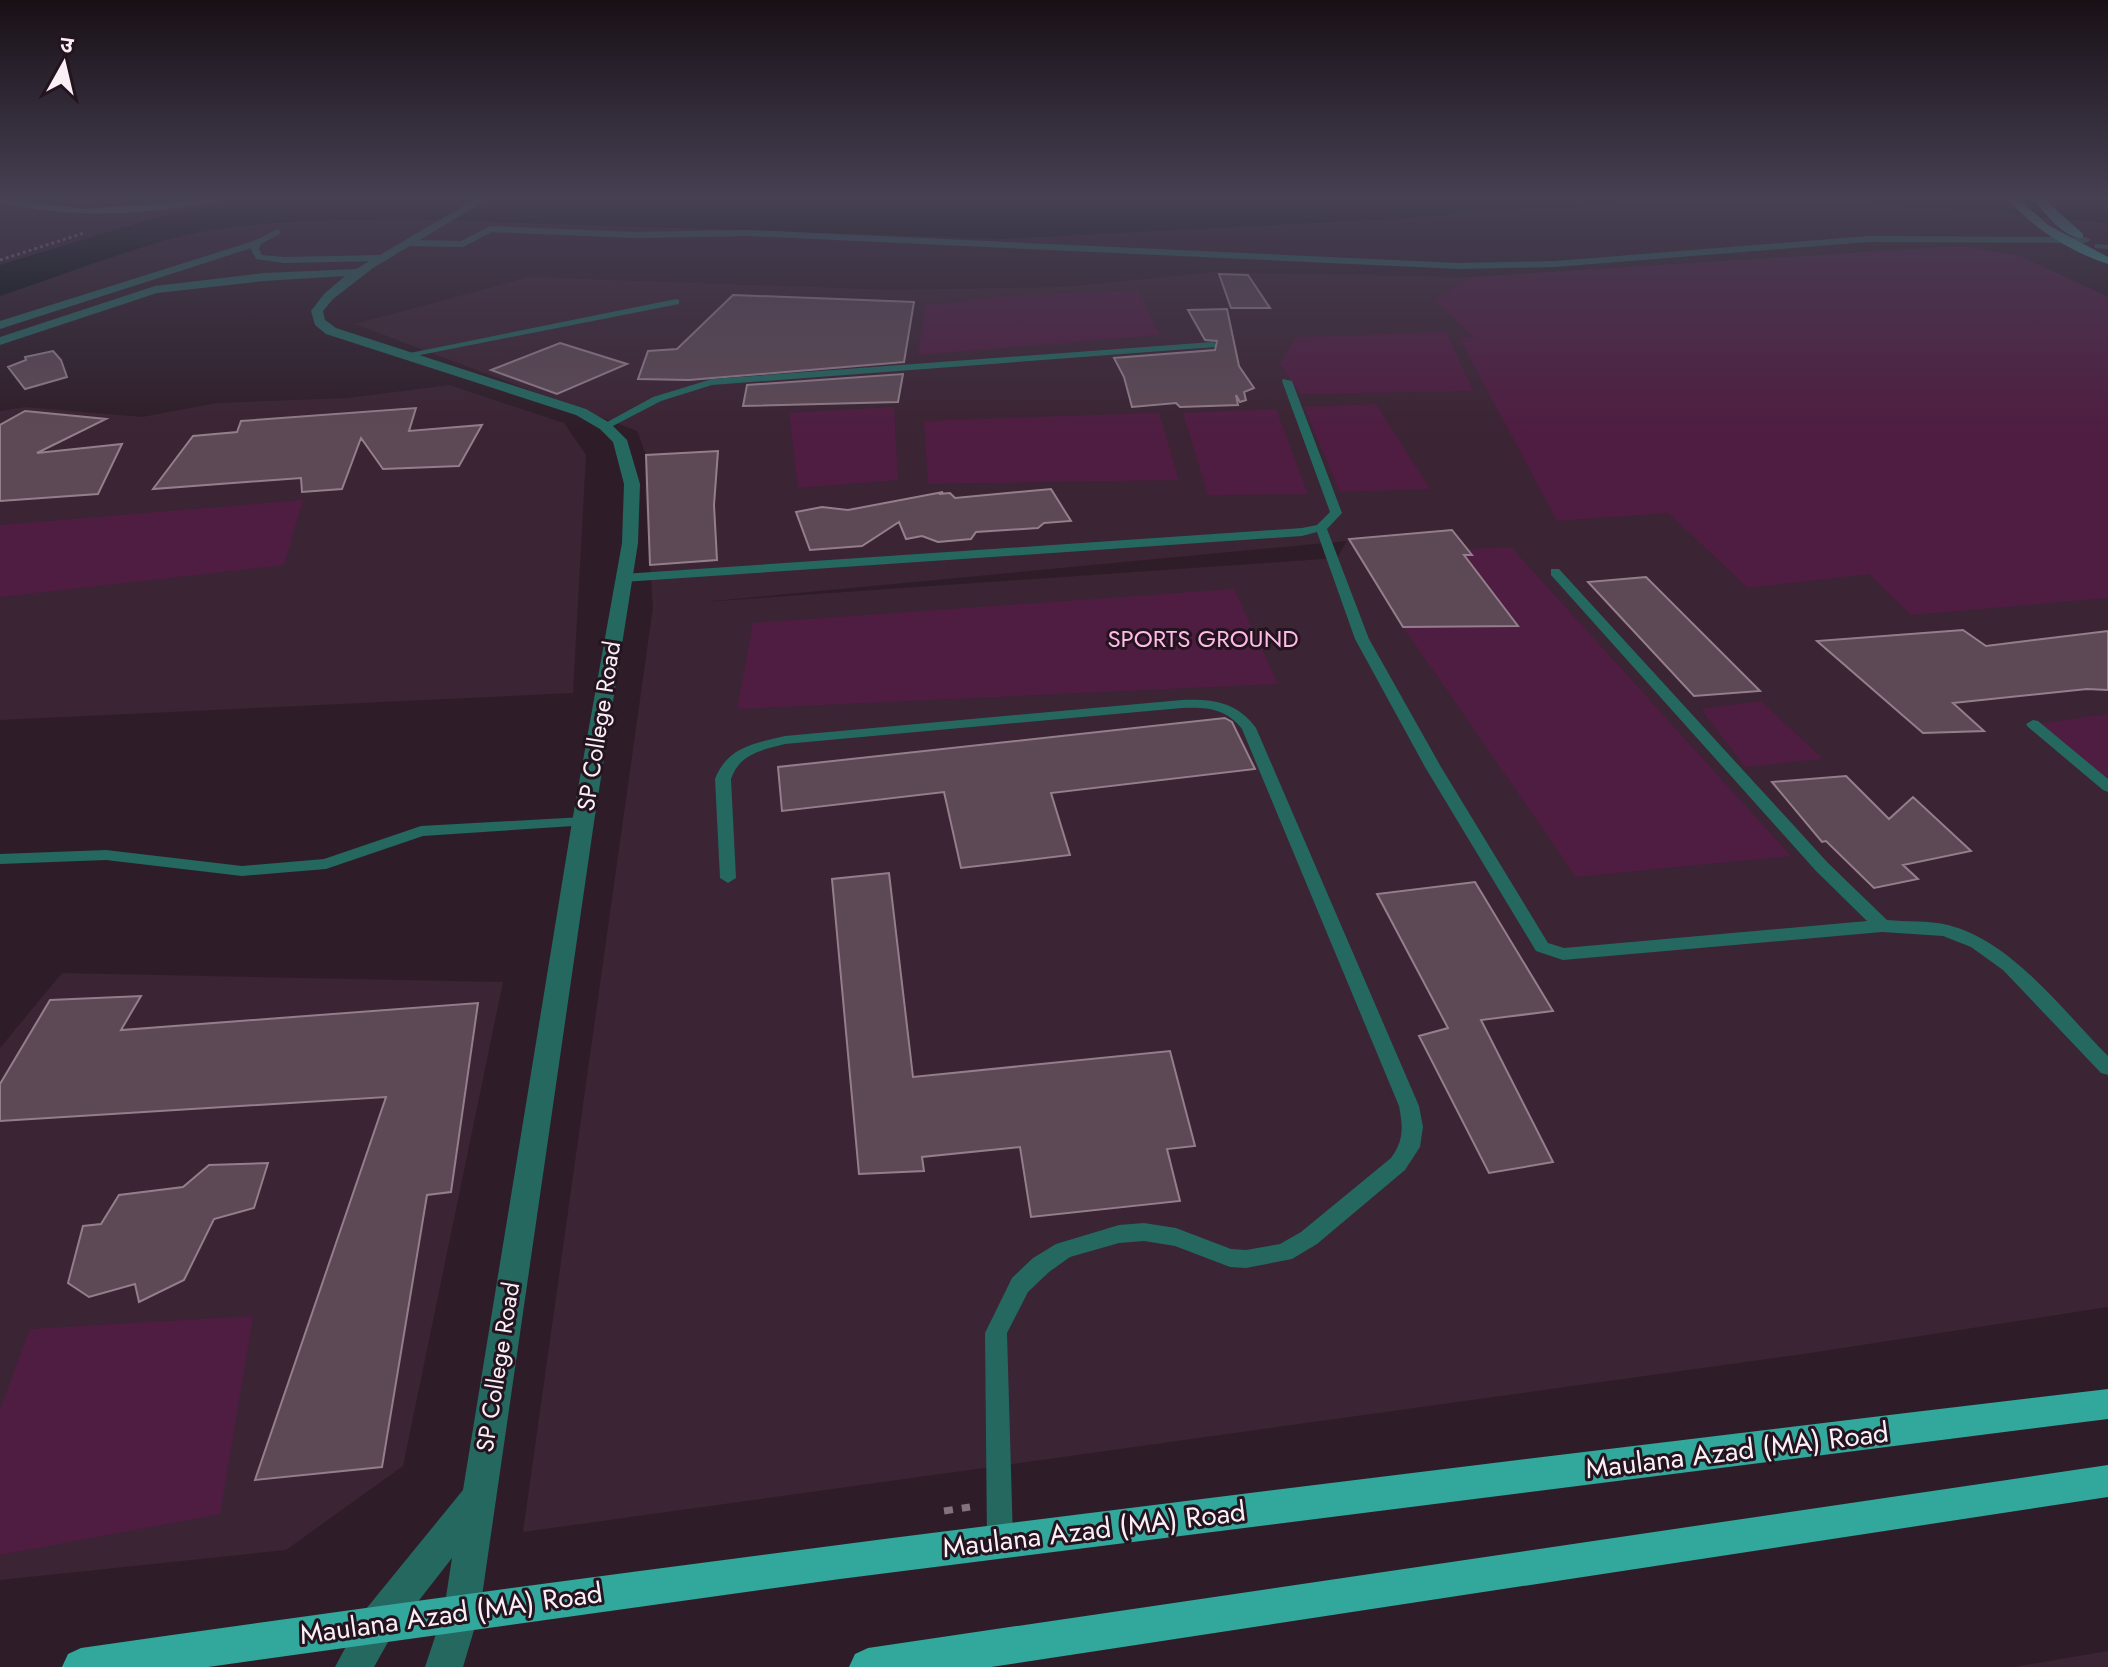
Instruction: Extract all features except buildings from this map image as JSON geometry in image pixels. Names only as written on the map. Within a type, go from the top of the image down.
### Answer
[{"type":"main road","name":"Maulana Azad (MA) Road","points":[[81,1667],[462,1610],[1000,1540],[2108,1404]]},
{"type":"main road","points":[[868,1667],[2108,1481]]},
{"type":"street","points":[[0,325],[154,276]]},
{"type":"street","points":[[0,341],[155,290],[287,276]]},
{"type":"street","points":[[354,276],[323,300],[317,311],[319,322],[331,331],[581,412],[605,426]]},
{"type":"street","name":"SP College Road","points":[[444,1667],[462,1610],[583,822],[630,543],[632,484],[620,440],[605,426]]},
{"type":"street","name":"SP College Road","points":[[354,1667],[379,1622],[477,1500]]},
{"type":"lane","points":[[405,355],[676,302]]},
{"type":"lane","points":[[605,426],[661,395],[682,387],[712,382],[1212,345]]},
{"type":"lane","points":[[623,578],[1302,532],[1321,528],[1336,513],[1287,381]]},
{"type":"lane","points":[[1321,528],[1362,639],[1433,767],[1542,947],[1563,954],[1882,926],[1945,930],[1977,943],[2026,982],[2108,1068]]},
{"type":"lane","points":[[1555,572],[1822,867],[1882,926]]},
{"type":"lane","points":[[728,878],[723,779],[726,764],[740,753],[801,738],[1196,704],[1224,706],[1234,711],[1249,728],[1409,1106],[1413,1127],[1410,1147],[1398,1164],[1309,1238],[1284,1253],[1254,1259],[1230,1258],[1176,1237],[1144,1232],[1087,1242],[1064,1250],[1041,1265],[1020,1285],[996,1333],[1000,1540]]},
{"type":"lane","points":[[2033,724],[2108,787]]},
{"type":"lane","points":[[0,859],[106,855],[242,871],[326,864],[421,831],[583,822]]},
{"type":"path","points":[[931,1512],[999,1503]]},
{"type":"shaded area","points":[[0,276],[58,276],[0,296]]},
{"type":"shaded area","points":[[1176,276],[2063,276],[2108,297],[2108,1307],[1810,1353],[523,1532],[653,607],[645,491],[646,455],[637,431],[355,324],[529,277],[893,290],[1064,287]],"holes":[[[1347,541],[1337,558],[706,602]]]},
{"type":"shaded area","points":[[449,385],[564,423],[586,455],[573,693],[0,720],[0,411],[25,407],[142,417],[217,403],[348,398]]},
{"type":"shaded area","points":[[62,973],[503,982],[403,1466],[286,1550],[0,1580],[0,1048]]},
{"type":"shaded area","points":[[2108,1651],[2108,1667],[2014,1667]]},
{"type":"green space","points":[[2063,276],[2108,297],[2108,598],[1911,615],[1869,574],[1748,588],[1668,513],[1557,521],[1459,338],[1473,337],[1435,300],[1470,277]]},
{"type":"green space","points":[[1138,291],[1160,335],[918,355],[926,306],[1011,296]]},
{"type":"green space","points":[[1446,332],[1473,391],[1300,394],[1280,364],[1296,337]]},
{"type":"green space","points":[[1376,404],[1430,489],[1340,492],[1304,407]]},
{"type":"green space","points":[[894,407],[898,480],[798,488],[789,413]]},
{"type":"green space","points":[[1276,409],[1308,494],[1208,495],[1183,413]]},
{"type":"green space","points":[[1159,413],[1179,480],[928,484],[924,421]]},
{"type":"green space","points":[[303,500],[284,565],[0,597],[0,525]]},
{"type":"green space","points":[[1511,547],[1791,856],[1576,877],[1403,627],[1517,626],[1413,559],[1470,555],[1467,549]]},
{"type":"green space","name":"SPORTS GROUND","points":[[1234,589],[1278,684],[737,709],[753,623]]},
{"type":"green space","points":[[1761,701],[1823,759],[1745,767],[1701,709]]},
{"type":"green space","points":[[2108,714],[2108,783],[2038,724]]},
{"type":"green space","points":[[253,1316],[220,1514],[0,1555],[0,1409],[30,1329]]}]
